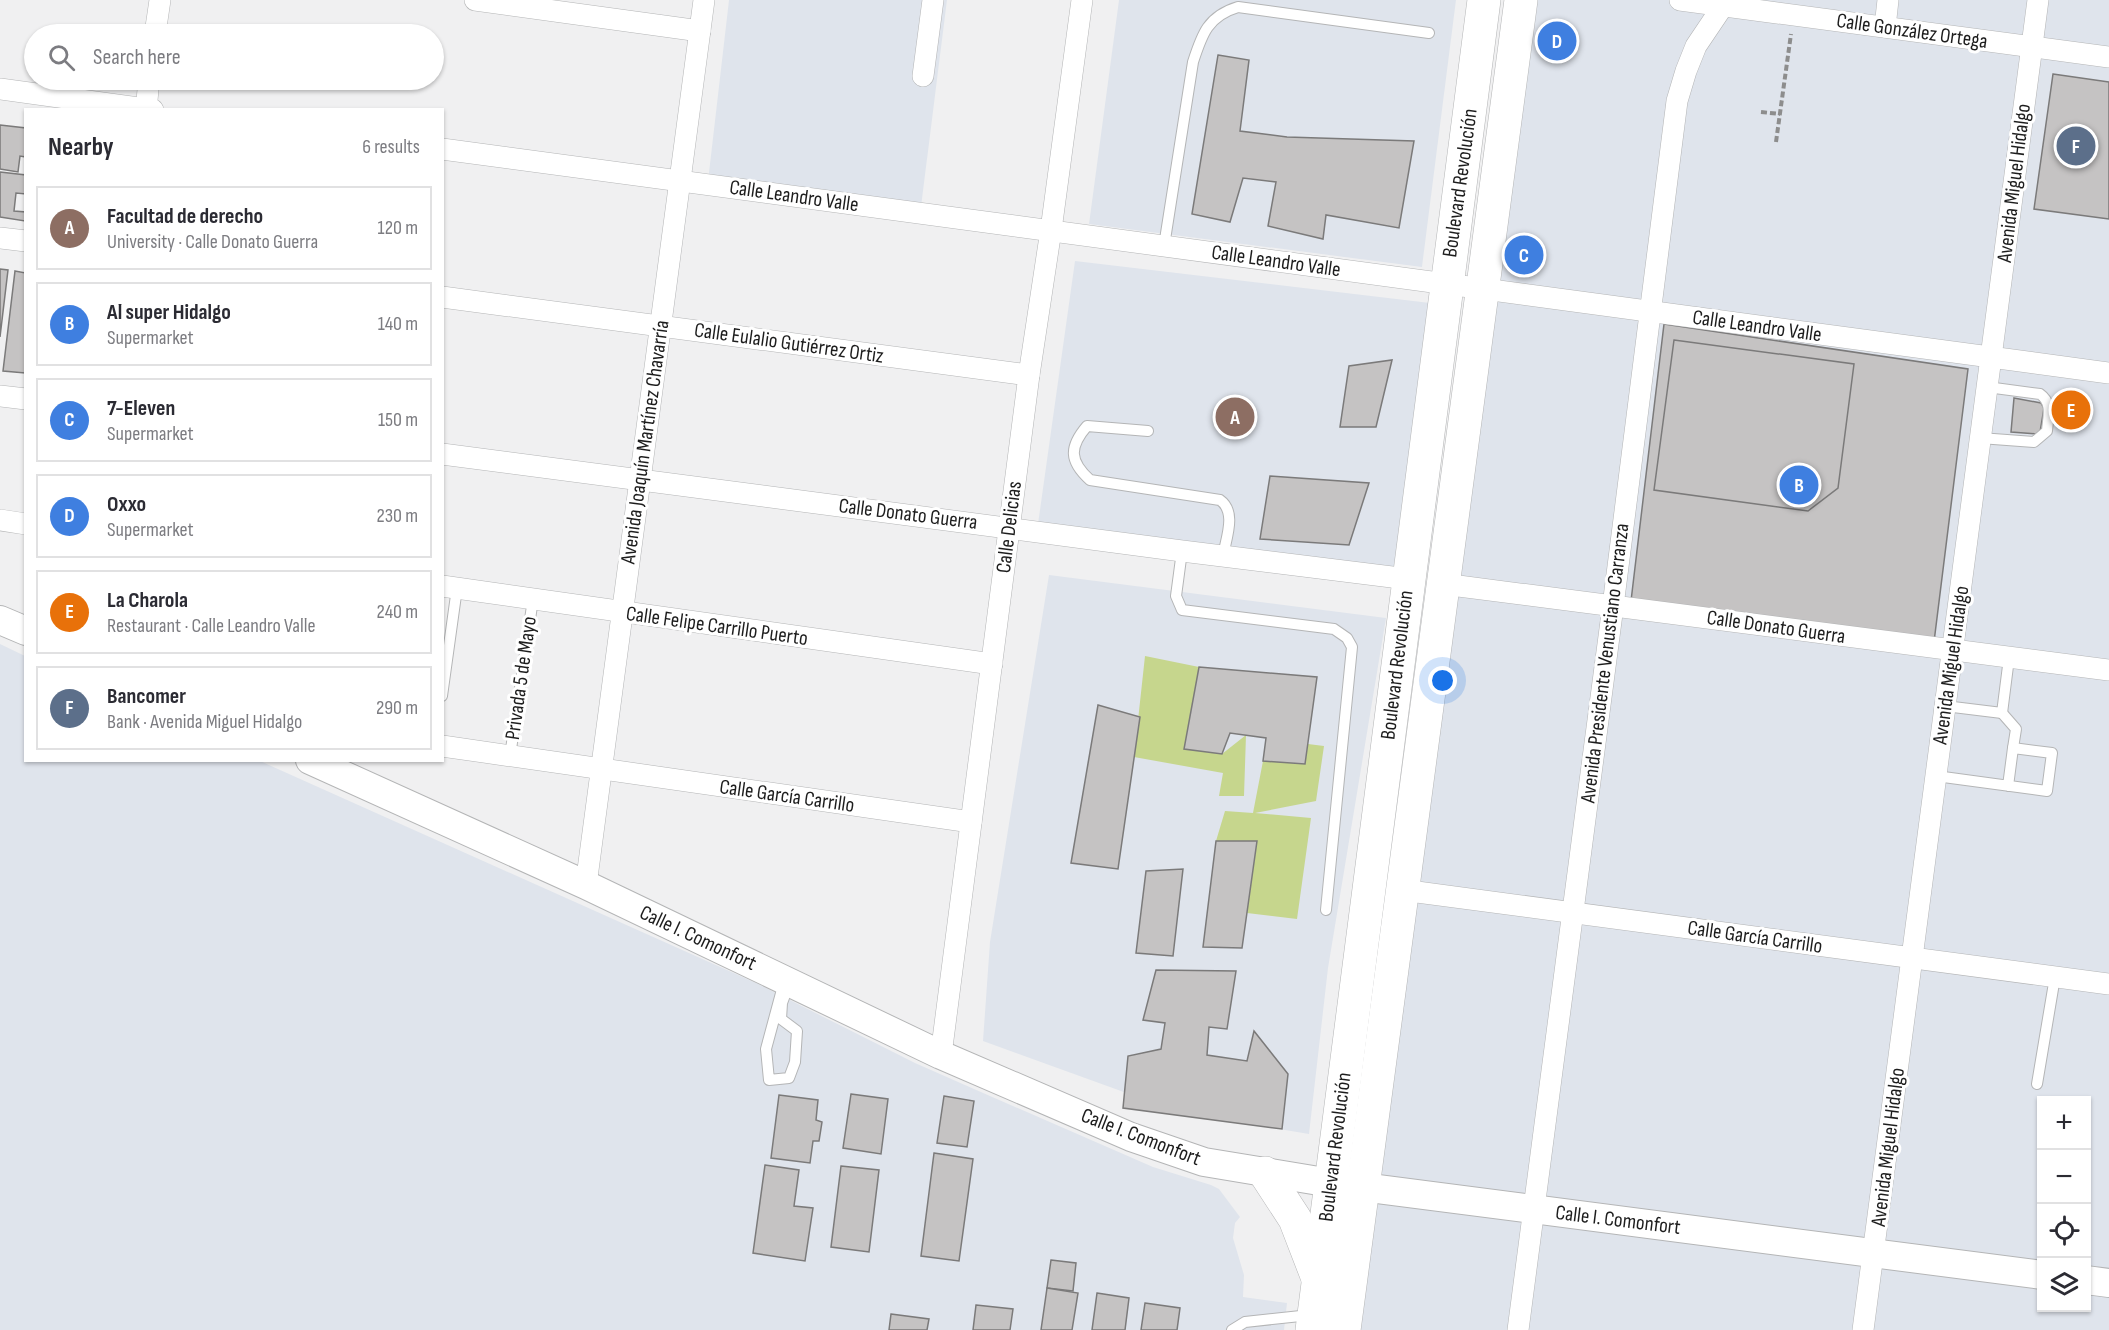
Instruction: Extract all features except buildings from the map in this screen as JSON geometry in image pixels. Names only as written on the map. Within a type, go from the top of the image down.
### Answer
[{"type":"main road","name":"Boulevard Revolución","points":[[1313,1322],[1484,0]]},
{"type":"main road","points":[[1344,1330],[1521,0]]},
{"type":"main road","points":[[0,620],[24,630]]},
{"type":"main road","name":"Calle I. Comonfort","points":[[314,762],[586,885],[941,1055],[1131,1137],[1204,1162],[1331,1184],[2037,1274]]},
{"type":"main road","points":[[1265,1173],[1295,1220],[1318,1278]]},
{"type":"main road","points":[[2091,1281],[2109,1283]]},
{"type":"street","points":[[156,24],[159,0]]},
{"type":"street","points":[[475,0],[700,31]]},
{"type":"street","name":"Avenida Joaquín Martínez Chavarría","points":[[586,885],[704,0]]},
{"type":"street","points":[[923,76],[933,0]]},
{"type":"street","name":"Calle Delicias","points":[[941,1055],[1029,375],[1082,0]]},
{"type":"street","name":"Calle González Ortega","points":[[1680,0],[1725,3],[1794,15],[2109,57]]},
{"type":"street","points":[[1885,27],[1888,0]]},
{"type":"street","name":"Avenida Miguel Hidalgo","points":[[1863,1330],[2038,0]]},
{"type":"street","name":"Avenida Presidente Venustiano Carranza","points":[[1518,1330],[1677,101],[1696,46],[1725,3]]},
{"type":"street","points":[[0,89],[141,108]]},
{"type":"street","points":[[148,108],[149,90]]},
{"type":"street","name":"Calle Leandro Valle","points":[[444,148],[2109,373]]},
{"type":"street","points":[[0,238],[24,241]]},
{"type":"street","name":"Calle Eulalio Gutiérrez Ortiz","points":[[444,297],[1029,375]]},
{"type":"street","points":[[0,396],[24,399]]},
{"type":"street","name":"Calle Donato Guerra","points":[[444,453],[1408,579]]},
{"type":"street","points":[[0,520],[24,524]]},
{"type":"street","name":"Calle Donato Guerra","points":[[1443,584],[2109,670]]},
{"type":"street","name":"Calle Felipe Carrillo Puerto","points":[[450,587],[992,664]]},
{"type":"street","name":"Calle García Carrillo","points":[[444,746],[971,822]]},
{"type":"street","name":"Calle García Carrillo","points":[[1402,890],[2109,984]]},
{"type":"lane","points":[[1164,246],[1193,62],[1200,39],[1210,23],[1224,12],[1238,7],[1429,33]]},
{"type":"lane","points":[[1980,438],[2034,442],[2047,431],[2049,404],[2040,394],[1987,387]]},
{"type":"lane","points":[[1148,431],[1087,426],[1079,436],[1073,451],[1074,461],[1079,471],[1090,480],[1220,500],[1226,504],[1230,513],[1224,556]]},
{"type":"lane","points":[[1182,551],[1176,596],[1182,610],[1334,630],[1347,638],[1352,646],[1326,910]]},
{"type":"lane","points":[[444,669],[450,587]]},
{"type":"lane","name":"Privada 5 de Mayo","points":[[510,756],[533,599]]},
{"type":"lane","points":[[2002,713],[2009,658]]},
{"type":"lane","points":[[1945,706],[2002,713],[2016,729],[2008,786]]},
{"type":"lane","points":[[1936,776],[2047,791],[2052,753],[2013,748]]},
{"type":"lane","points":[[2037,1084],[2055,977]]},
{"type":"lane","points":[[788,980],[782,1003],[781,1019],[797,1031],[795,1062],[789,1078],[769,1080],[766,1049],[788,980]]},
{"type":"lane","points":[[1232,1330],[1245,1322],[1274,1324],[1313,1322]]},
{"type":"path","points":[[1776,142],[1794,15]]},
{"type":"path","points":[[1761,112],[1780,114]]},
{"type":"shaded area","points":[[729,0],[947,0],[921,207],[708,181]]},
{"type":"shaded area","points":[[1119,0],[1456,0],[1422,267],[1089,224]]},
{"type":"shaded area","points":[[1509,0],[2109,0],[2109,1330],[1338,1330]]},
{"type":"shaded area","points":[[1075,261],[1430,303],[1396,580],[1037,531]]},
{"type":"shaded area","points":[[1049,575],[1386,618],[1328,968],[1309,1134],[1179,1112],[983,1041],[990,942]]},
{"type":"shaded area","points":[[0,644],[24,656],[24,762],[262,762],[756,983],[915,1063],[1153,1167],[1219,1189],[1240,1217],[1235,1223],[1233,1238],[1244,1275],[1243,1297],[1287,1303],[1284,1330],[0,1330]]},
{"type":"green space","points":[[1145,656],[1199,667],[1184,749],[1222,754],[1246,735],[1244,796],[1219,796],[1223,773],[1134,757]]},
{"type":"green space","points":[[1308,744],[1324,746],[1316,801],[1255,813],[1311,818],[1297,919],[1247,913],[1257,841],[1216,841],[1225,811],[1253,813],[1263,761],[1305,764]]},
{"type":"place","name":"Oxxo","points":[[1557,41]]},
{"type":"place","name":"Bancomer","points":[[2076,146]]},
{"type":"place","name":"7-Eleven","points":[[1524,255]]},
{"type":"place","name":"La Charola","points":[[2071,410]]},
{"type":"place","name":"Facultad de derecho","points":[[1235,417]]},
{"type":"place","name":"Al super Hidalgo","points":[[1799,485]]}]
